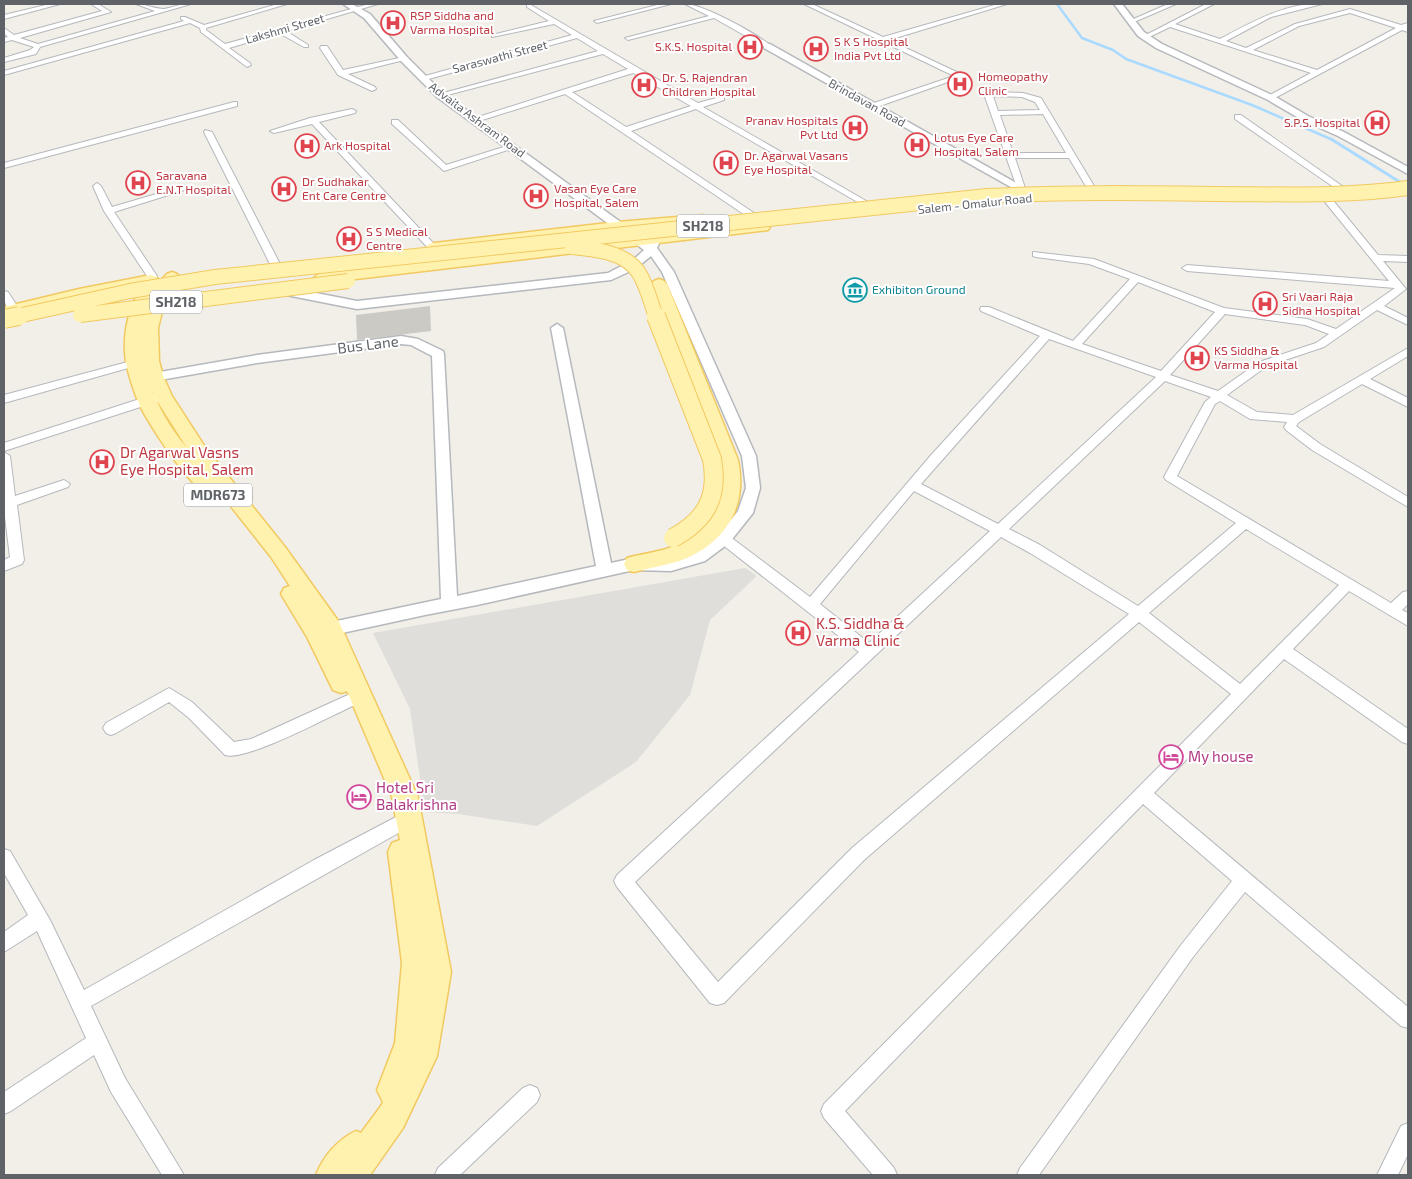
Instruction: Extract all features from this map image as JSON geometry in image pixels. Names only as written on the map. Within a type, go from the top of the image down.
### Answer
[{"type":"main road","points":[[7,313],[79,294],[172,277],[616,226],[751,215],[864,202],[1090,186],[1310,190],[1378,187],[1406,183]]},
{"type":"main road","name":"Salem - Omalur Road","points":[[653,244],[1022,192],[1328,200],[1406,183]]},
{"type":"main road","name":"SH218","points":[[7,313],[73,303],[182,282],[554,240],[987,196],[1091,192],[1357,193],[1406,183]]},
{"type":"main road","points":[[554,240],[580,240],[609,244],[634,254],[646,263],[659,284],[732,472],[732,494],[726,510],[705,537],[676,545],[634,564]]},
{"type":"main road","points":[[4,326],[43,316],[151,299],[636,241]]},
{"type":"main road","name":"SH218","points":[[4,326],[568,255],[636,241]]},
{"type":"main road","points":[[4,326],[45,313],[191,287],[543,248],[585,248],[609,253],[631,264],[642,278],[716,472],[714,495],[710,505],[696,523],[684,533],[676,545]]},
{"type":"main road","points":[[172,277],[151,299],[134,328],[147,383],[278,552],[323,630],[405,797],[437,972],[422,1056],[392,1118],[351,1175]]},
{"type":"main road","points":[[151,280],[151,299]]},
{"type":"main road","points":[[323,630],[350,700],[385,778],[396,825],[409,904],[416,963],[410,1042],[381,1117],[332,1175]]},
{"type":"street","points":[[4,18],[57,4]]},
{"type":"street","points":[[4,40],[108,12],[94,4]]},
{"type":"street","points":[[139,4],[191,21],[203,27],[284,4]]},
{"type":"street","points":[[4,30],[13,38],[38,46],[188,4]]},
{"type":"street","name":"Advaita Ashram Road","points":[[323,630],[634,564],[671,565],[699,557],[724,539],[746,513],[753,488],[749,456],[668,272],[653,244],[636,241],[514,147],[440,95],[422,78],[367,16],[347,4]]},
{"type":"street","name":"Lakshmi Street","points":[[223,47],[375,4]]},
{"type":"street","points":[[540,4],[529,6],[634,70],[864,202]]},
{"type":"street","points":[[597,21],[668,4]]},
{"type":"street","points":[[688,4],[715,16],[767,46]]},
{"type":"street","points":[[807,4],[961,76],[874,106]]},
{"type":"street","points":[[883,39],[1004,4]]},
{"type":"street","points":[[1118,4],[1141,34],[1180,57],[1271,98],[1305,118],[1341,134],[1406,183]]},
{"type":"street","points":[[1132,21],[1173,4]]},
{"type":"street","points":[[1146,37],[1211,4]]},
{"type":"street","points":[[1290,4],[1330,18]]},
{"type":"street","points":[[1221,42],[1269,16],[1319,4]]},
{"type":"street","points":[[1191,6],[1200,9]]},
{"type":"street","points":[[1247,50],[1297,25],[1330,18],[1350,11],[1406,27]]},
{"type":"street","points":[[628,38],[715,16]]},
{"type":"street","points":[[4,73],[191,21]]},
{"type":"street","points":[[494,36],[554,22]]},
{"type":"street","points":[[1170,25],[1317,73]]},
{"type":"street","points":[[203,27],[203,31],[247,65]]},
{"type":"street","points":[[1271,98],[1406,27]]},
{"type":"street","points":[[280,31],[306,46]]},
{"type":"street","name":"Saraswathi Street","points":[[422,78],[578,36]]},
{"type":"street","points":[[4,60],[33,52],[38,46]]},
{"type":"street","name":"Brindavan Road","points":[[767,46],[1022,192]]},
{"type":"street","points":[[324,48],[341,73],[372,90]]},
{"type":"street","points":[[440,95],[604,52]]},
{"type":"street","points":[[341,73],[404,58]]},
{"type":"street","points":[[476,119],[634,70]]},
{"type":"street","points":[[566,91],[751,215]]},
{"type":"street","points":[[1022,192],[988,94],[1023,94],[1038,100],[1090,186]]},
{"type":"street","points":[[626,130],[721,98]]},
{"type":"street","points":[[4,166],[234,104]]},
{"type":"street","points":[[274,131],[352,111]]},
{"type":"street","points":[[995,113],[1046,112]]},
{"type":"street","points":[[1238,117],[1341,188]]},
{"type":"street","points":[[313,120],[432,247]]},
{"type":"street","points":[[395,122],[444,168],[514,147]]},
{"type":"street","points":[[208,132],[236,192],[275,264]]},
{"type":"street","points":[[1010,155],[1072,156]]},
{"type":"street","points":[[97,186],[109,211],[152,276],[151,280]]},
{"type":"street","points":[[109,211],[187,188]]},
{"type":"street","points":[[1328,200],[1402,290]]},
{"type":"street","points":[[260,286],[357,306],[391,303],[612,276],[639,262],[653,244]]},
{"type":"street","points":[[1036,254],[1091,261],[1222,310],[1307,322],[1337,333]]},
{"type":"street","points":[[1376,258],[1408,259]]},
{"type":"street","points":[[1187,268],[1402,290]]},
{"type":"street","points":[[1075,345],[1136,278]]},
{"type":"street","points":[[1402,290],[1320,345],[1263,364],[1211,402],[1170,477],[1408,620]]},
{"type":"street","points":[[4,294],[7,313]]},
{"type":"street","points":[[1376,306],[1408,322]]},
{"type":"street","points":[[985,309],[1047,335],[1220,396],[1254,416],[1295,419]]},
{"type":"street","points":[[1222,310],[1164,375],[623,881],[717,996],[858,854],[1246,522]]},
{"type":"street","points":[[557,328],[605,571]]},
{"type":"street","points":[[812,606],[913,485],[1047,335]]},
{"type":"street","name":"Bus Lane","points":[[147,383],[257,359],[401,340],[414,342],[438,354],[449,604]]},
{"type":"street","points":[[1408,350],[1295,419],[1290,427],[1316,447],[1408,503]]},
{"type":"street","points":[[1362,379],[1408,403]]},
{"type":"street","points":[[4,399],[147,383]]},
{"type":"street","points":[[4,447],[147,383]]},
{"type":"street","points":[[4,456],[7,504],[18,560],[4,566]]},
{"type":"street","points":[[7,504],[64,484]]},
{"type":"street","points":[[913,485],[1035,549],[1138,613],[1241,693]]},
{"type":"street","points":[[724,539],[869,651]]},
{"type":"street","points":[[886,1175],[831,1111],[1348,584]]},
{"type":"street","points":[[1393,610],[1408,596]]},
{"type":"street","points":[[1283,650],[1408,737]]},
{"type":"street","points":[[111,728],[169,694],[188,706],[231,750],[253,745],[350,700]]},
{"type":"street","points":[[1142,794],[1408,1019]]},
{"type":"street","points":[[79,1003],[396,825]]},
{"type":"street","points":[[4,857],[39,918],[118,1085],[174,1175]]},
{"type":"street","points":[[1027,1175],[1187,951],[1244,880]]},
{"type":"street","points":[[4,943],[39,918]]},
{"type":"street","points":[[4,1104],[98,1041]]},
{"type":"street","points":[[445,1175],[530,1095]]},
{"type":"street","points":[[1387,1175],[1408,1133]]},
{"type":"shaded area","points":[[745,568],[757,576],[710,620],[690,695],[636,762],[537,826],[458,814],[425,812],[410,709],[373,633]]},
{"type":"building","points":[[430,306],[431,331],[357,340],[356,315]]},
{"type":"waterway","points":[[1057,4],[1082,38],[1113,50],[1126,59],[1252,105],[1332,139]]},
{"type":"waterway","points":[[1332,139],[1403,184]]},
{"type":"place","name":"RSP Siddha and Varma Hospital","points":[[393,23]]},
{"type":"place","name":"S.K.S. Hospital","points":[[750,47]]},
{"type":"place","name":"S K S Hospital India Pvt Ltd","points":[[816,49]]},
{"type":"place","name":"Homeopathy Clinic","points":[[960,84]]},
{"type":"place","name":"Dr. S. Rajendran Children Hospital","points":[[644,85]]},
{"type":"place","name":"S.P.S. Hospital","points":[[1377,123]]},
{"type":"place","name":"Pranav Hospitals Pvt Ltd","points":[[855,128]]},
{"type":"place","name":"Lotus Eye Care Hospital, Salem","points":[[917,145]]},
{"type":"place","name":"Ark Hospital","points":[[307,146]]},
{"type":"place","name":"Dr. Agarwal Vasans Eye Hospital","points":[[726,163]]},
{"type":"place","name":"Saravana E.N.T Hospital","points":[[138,183]]},
{"type":"place","name":"Dr Sudhakar Ent Care Centre","points":[[284,189]]},
{"type":"place","name":"Vasan Eye Care Hospital, Salem","points":[[536,196]]},
{"type":"place","name":"S S Medical Centre","points":[[349,239]]},
{"type":"place","name":"Exhibiton Ground","points":[[855,290]]},
{"type":"place","name":"Sri Vaari Raja Sidha Hospital","points":[[1265,304]]},
{"type":"place","name":"KS Siddha & Varma Hospital","points":[[1197,358]]},
{"type":"place","name":"Dr Agarwal Vasns Eye Hospital, Salem","points":[[102,462]]},
{"type":"place","name":"K.S. Siddha & Varma Clinic","points":[[798,633]]},
{"type":"place","name":"My house","points":[[1171,757]]},
{"type":"place","name":"Hotel Sri Balakrishna","points":[[359,797]]}]
